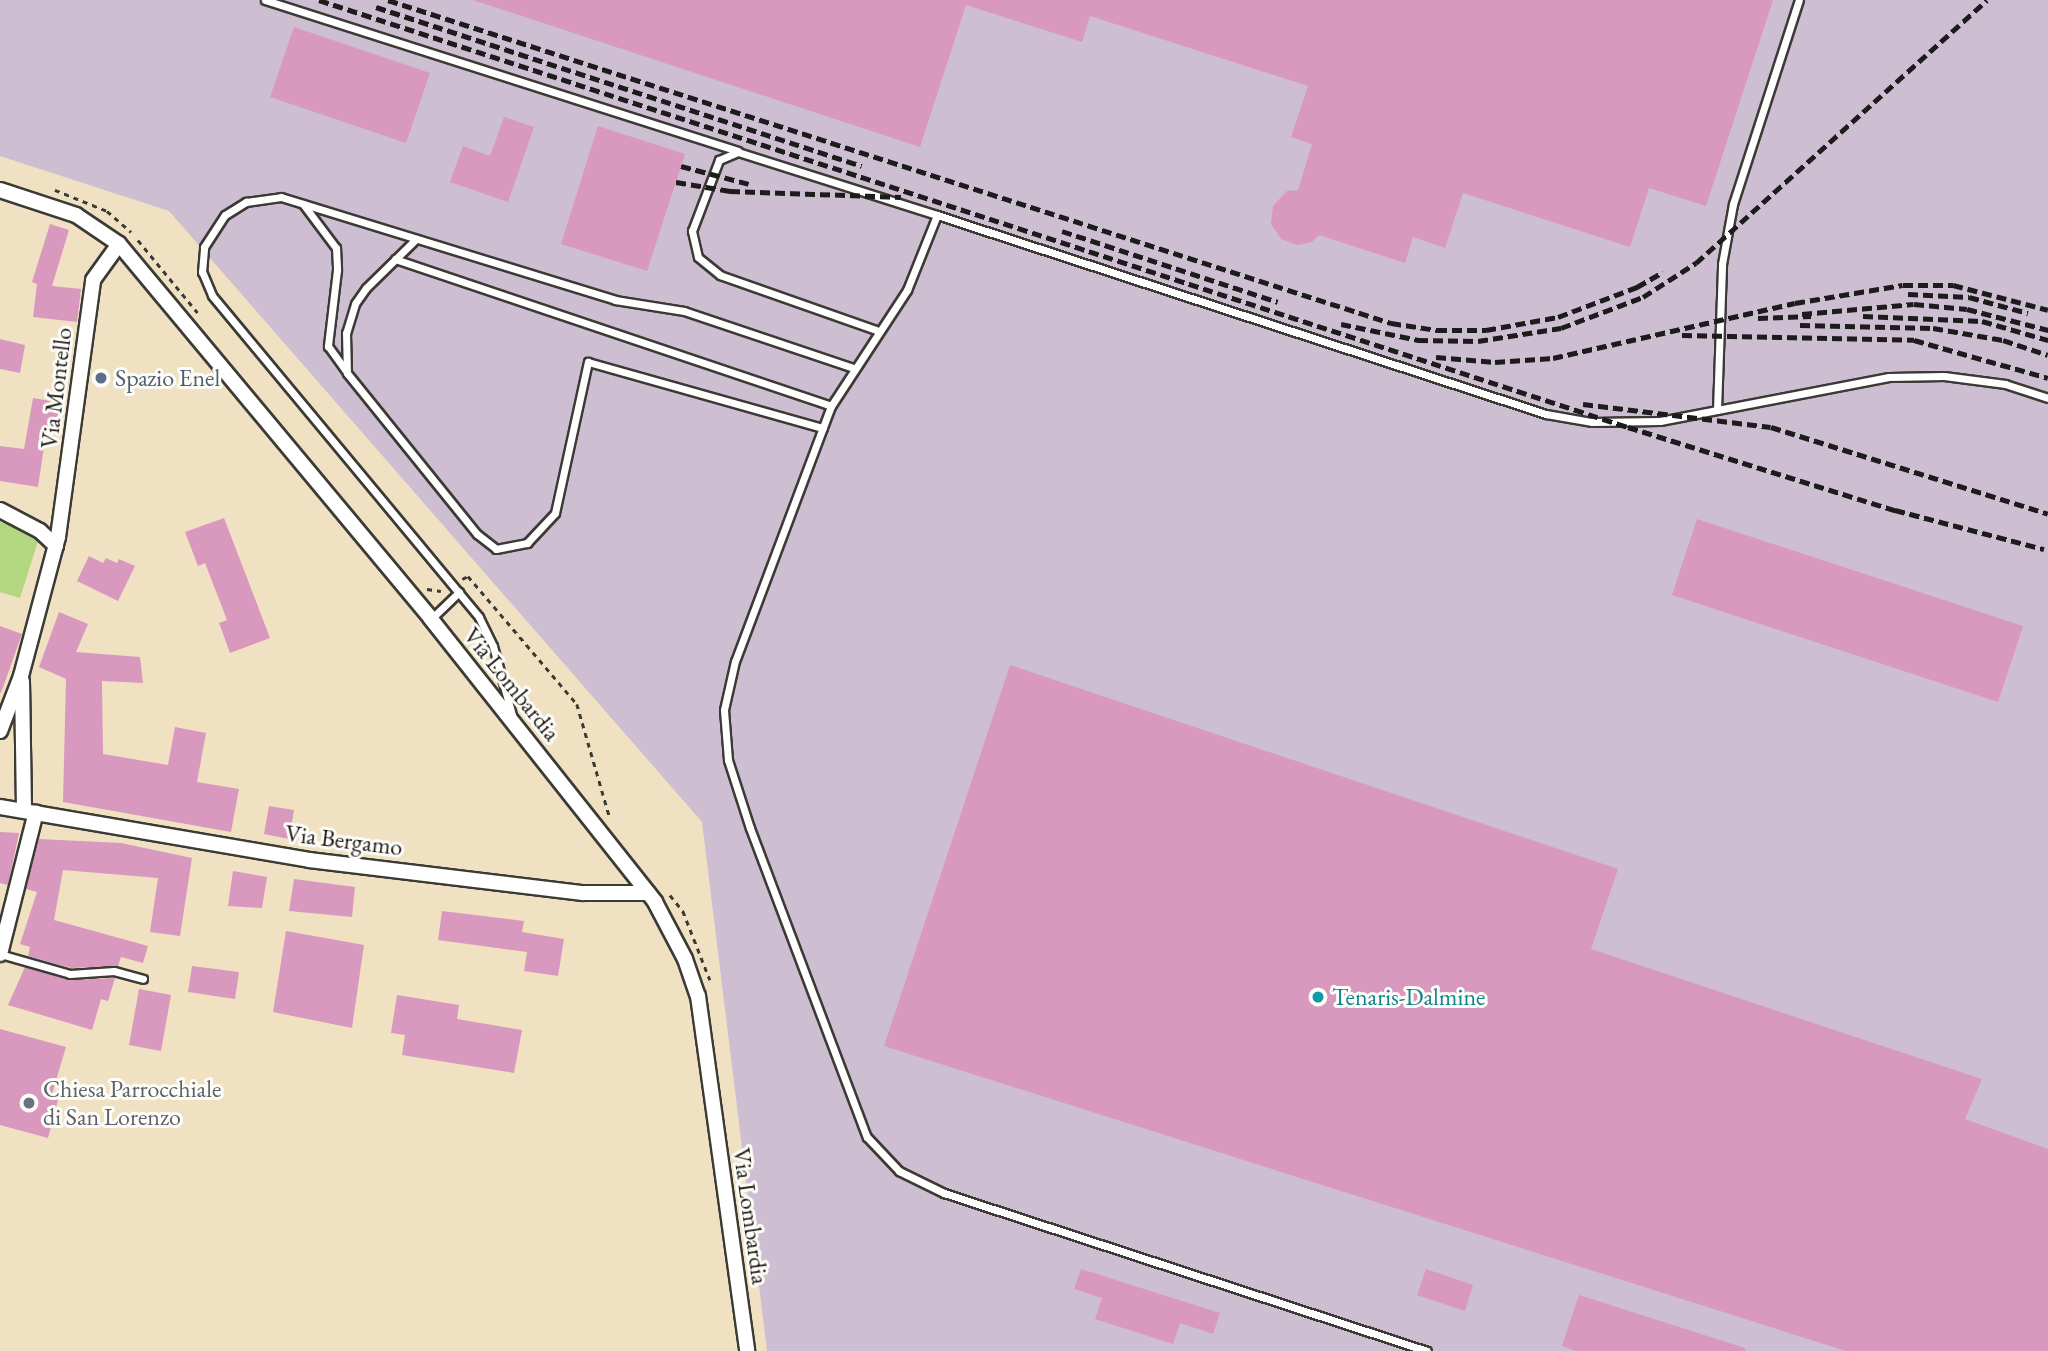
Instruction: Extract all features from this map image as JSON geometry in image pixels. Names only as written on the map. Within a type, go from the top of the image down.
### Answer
[{"type":"street","name":"Via Lombardia","points":[[0,190],[76,215],[119,244],[430,619],[648,893],[678,944],[698,996],[747,1351]]},
{"type":"street","name":"Via Montello","points":[[21,676],[56,547],[93,280],[119,244]]},
{"type":"street","points":[[0,510],[40,531],[56,547]]},
{"type":"street","points":[[21,676],[0,733],[24,740]]},
{"type":"street","points":[[0,954],[30,811],[21,676]]},
{"type":"street","name":"Via Bergamo","points":[[0,807],[309,860],[572,892],[648,893]]},
{"type":"lane","points":[[265,0],[1546,414],[1592,422],[1660,421],[1889,377],[1944,376],[2005,384],[2048,398]]},
{"type":"lane","points":[[1717,410],[1722,264],[1733,204],[1799,0]]},
{"type":"lane","points":[[738,152],[719,160],[711,175],[692,231],[698,257],[720,275],[876,330]]},
{"type":"lane","points":[[514,723],[489,636],[459,592],[206,284],[204,247],[225,215],[246,202],[269,197],[303,204],[632,305],[684,311],[853,368]]},
{"type":"lane","points":[[303,204],[335,248],[328,346],[347,373],[491,547],[510,550],[533,539],[559,505],[583,370],[591,361],[823,428]]},
{"type":"lane","points":[[937,215],[907,290],[876,330],[831,406],[735,661],[725,701],[724,734],[750,828],[872,1146],[899,1171],[944,1193],[1427,1351]]},
{"type":"lane","points":[[347,373],[345,342],[351,314],[366,288],[416,239]]},
{"type":"lane","points":[[395,259],[831,406]]},
{"type":"lane","points":[[430,619],[459,592]]},
{"type":"lane","points":[[0,954],[70,974],[114,971],[143,979]]},
{"type":"shaded area","name":"Tenaris-Dalmine","points":[[0,0],[2048,0],[2048,1351],[767,1351],[702,822],[169,211],[0,156]]},
{"type":"green space","points":[[0,522],[40,535],[20,598],[0,592]]},
{"type":"building","points":[[473,0],[1773,0],[1706,206],[1649,188],[1630,247],[1463,193],[1445,248],[1413,237],[1405,263],[1319,235],[1312,242],[1297,245],[1281,239],[1271,224],[1273,206],[1287,191],[1298,190],[1312,144],[1291,137],[1308,86],[1090,16],[1082,42],[966,5],[920,147]]},
{"type":"building","points":[[294,27],[430,73],[406,143],[270,97]]},
{"type":"building","points":[[504,117],[534,127],[508,202],[450,182],[463,146],[490,156]]},
{"type":"building","points":[[598,126],[685,154],[647,271],[561,244]]},
{"type":"building","points":[[50,224],[69,230],[52,286],[81,289],[77,322],[33,317],[37,284],[32,282]]},
{"type":"building","points":[[0,339],[25,345],[20,373],[0,369]]},
{"type":"building","points":[[33,398],[62,403],[58,426],[50,424],[46,433],[38,487],[0,481],[0,446],[24,449]]},
{"type":"building","points":[[224,518],[270,638],[230,653],[219,623],[227,620],[205,563],[198,566],[185,532]]},
{"type":"building","points":[[1697,519],[2023,626],[1998,702],[1672,595]]},
{"type":"building","points":[[89,556],[103,563],[106,558],[117,563],[119,559],[135,566],[118,601],[77,581]]},
{"type":"building","points":[[59,612],[88,624],[76,652],[140,657],[143,683],[102,681],[103,754],[168,765],[175,727],[206,733],[197,782],[239,789],[231,832],[63,802],[66,679],[39,667]]},
{"type":"building","points":[[0,626],[22,634],[1,693],[0,692]]},
{"type":"building","name":"Tenaris-Dalmine","points":[[1010,665],[1618,869],[1591,949],[1982,1079],[1965,1119],[2048,1149],[2048,1351],[1846,1351],[884,1046]]},
{"type":"building","points":[[269,806],[294,810],[289,839],[264,834]]},
{"type":"building","points":[[0,832],[19,833],[8,885],[0,883]]},
{"type":"building","points":[[39,839],[121,843],[192,858],[180,936],[150,932],[158,878],[63,870],[54,920],[148,946],[143,963],[121,957],[118,966],[71,968],[28,956],[30,947],[20,944],[37,892],[26,889]]},
{"type":"building","points":[[233,871],[267,877],[262,908],[228,906]]},
{"type":"building","points":[[294,879],[355,887],[352,917],[289,911]]},
{"type":"building","points":[[442,911],[524,921],[522,932],[564,939],[558,976],[524,971],[527,952],[438,940]]},
{"type":"building","points":[[286,931],[364,945],[352,1028],[273,1012]]},
{"type":"building","points":[[192,966],[239,972],[235,999],[188,992]]},
{"type":"building","points":[[25,967],[69,980],[115,978],[108,1001],[101,999],[92,1030],[8,1005]]},
{"type":"building","points":[[139,989],[171,995],[161,1051],[129,1045]]},
{"type":"building","points":[[397,995],[459,1005],[457,1019],[522,1030],[514,1073],[402,1055],[405,1035],[391,1033]]},
{"type":"building","points":[[0,1029],[66,1047],[52,1094],[59,1096],[48,1138],[0,1125]]},
{"type":"building","points":[[1081,1269],[1220,1313],[1213,1334],[1180,1323],[1173,1344],[1095,1319],[1102,1298],[1074,1289]]},
{"type":"building","points":[[1426,1269],[1473,1285],[1465,1311],[1417,1295]]},
{"type":"building","points":[[1579,1295],[1745,1348],[1745,1351],[1576,1351],[1562,1346]]},
{"type":"railway","points":[[319,0],[1628,427],[1895,510],[2044,549]]},
{"type":"railway","points":[[388,0],[1391,323],[1437,330],[1486,330],[1558,317],[1637,287],[1663,272]]},
{"type":"railway","points":[[1341,324],[1418,340],[1478,341],[1561,328],[1643,297],[1696,263],[1987,0]]},
{"type":"railway","points":[[376,7],[862,166]]},
{"type":"railway","points":[[681,166],[749,184]]},
{"type":"railway","points":[[676,182],[730,191],[901,197]]},
{"type":"railway","points":[[1062,231],[1278,302]]},
{"type":"railway","points":[[1436,357],[1495,362],[1553,358],[1795,303],[1903,285],[1953,285],[2048,310]]},
{"type":"railway","points":[[1908,294],[1969,297],[2028,313]]},
{"type":"railway","points":[[1802,314],[1914,304],[1967,309],[2048,330]]},
{"type":"railway","points":[[1758,318],[1811,316]]},
{"type":"railway","points":[[1863,316],[1982,321],[2048,340]]},
{"type":"railway","points":[[1800,325],[1933,328],[2003,340],[2048,355]]},
{"type":"railway","points":[[1682,335],[1914,340],[2048,378]]},
{"type":"railway","points":[[1583,404],[1771,427],[2048,514]]},
{"type":"place","name":"Spazio Enel","points":[[101,378]]},
{"type":"place","name":"Tenaris-Dalmine","points":[[1318,997]]},
{"type":"place","name":"Chiesa Parrocchiale di San Lorenzo","points":[[29,1103]]}]
